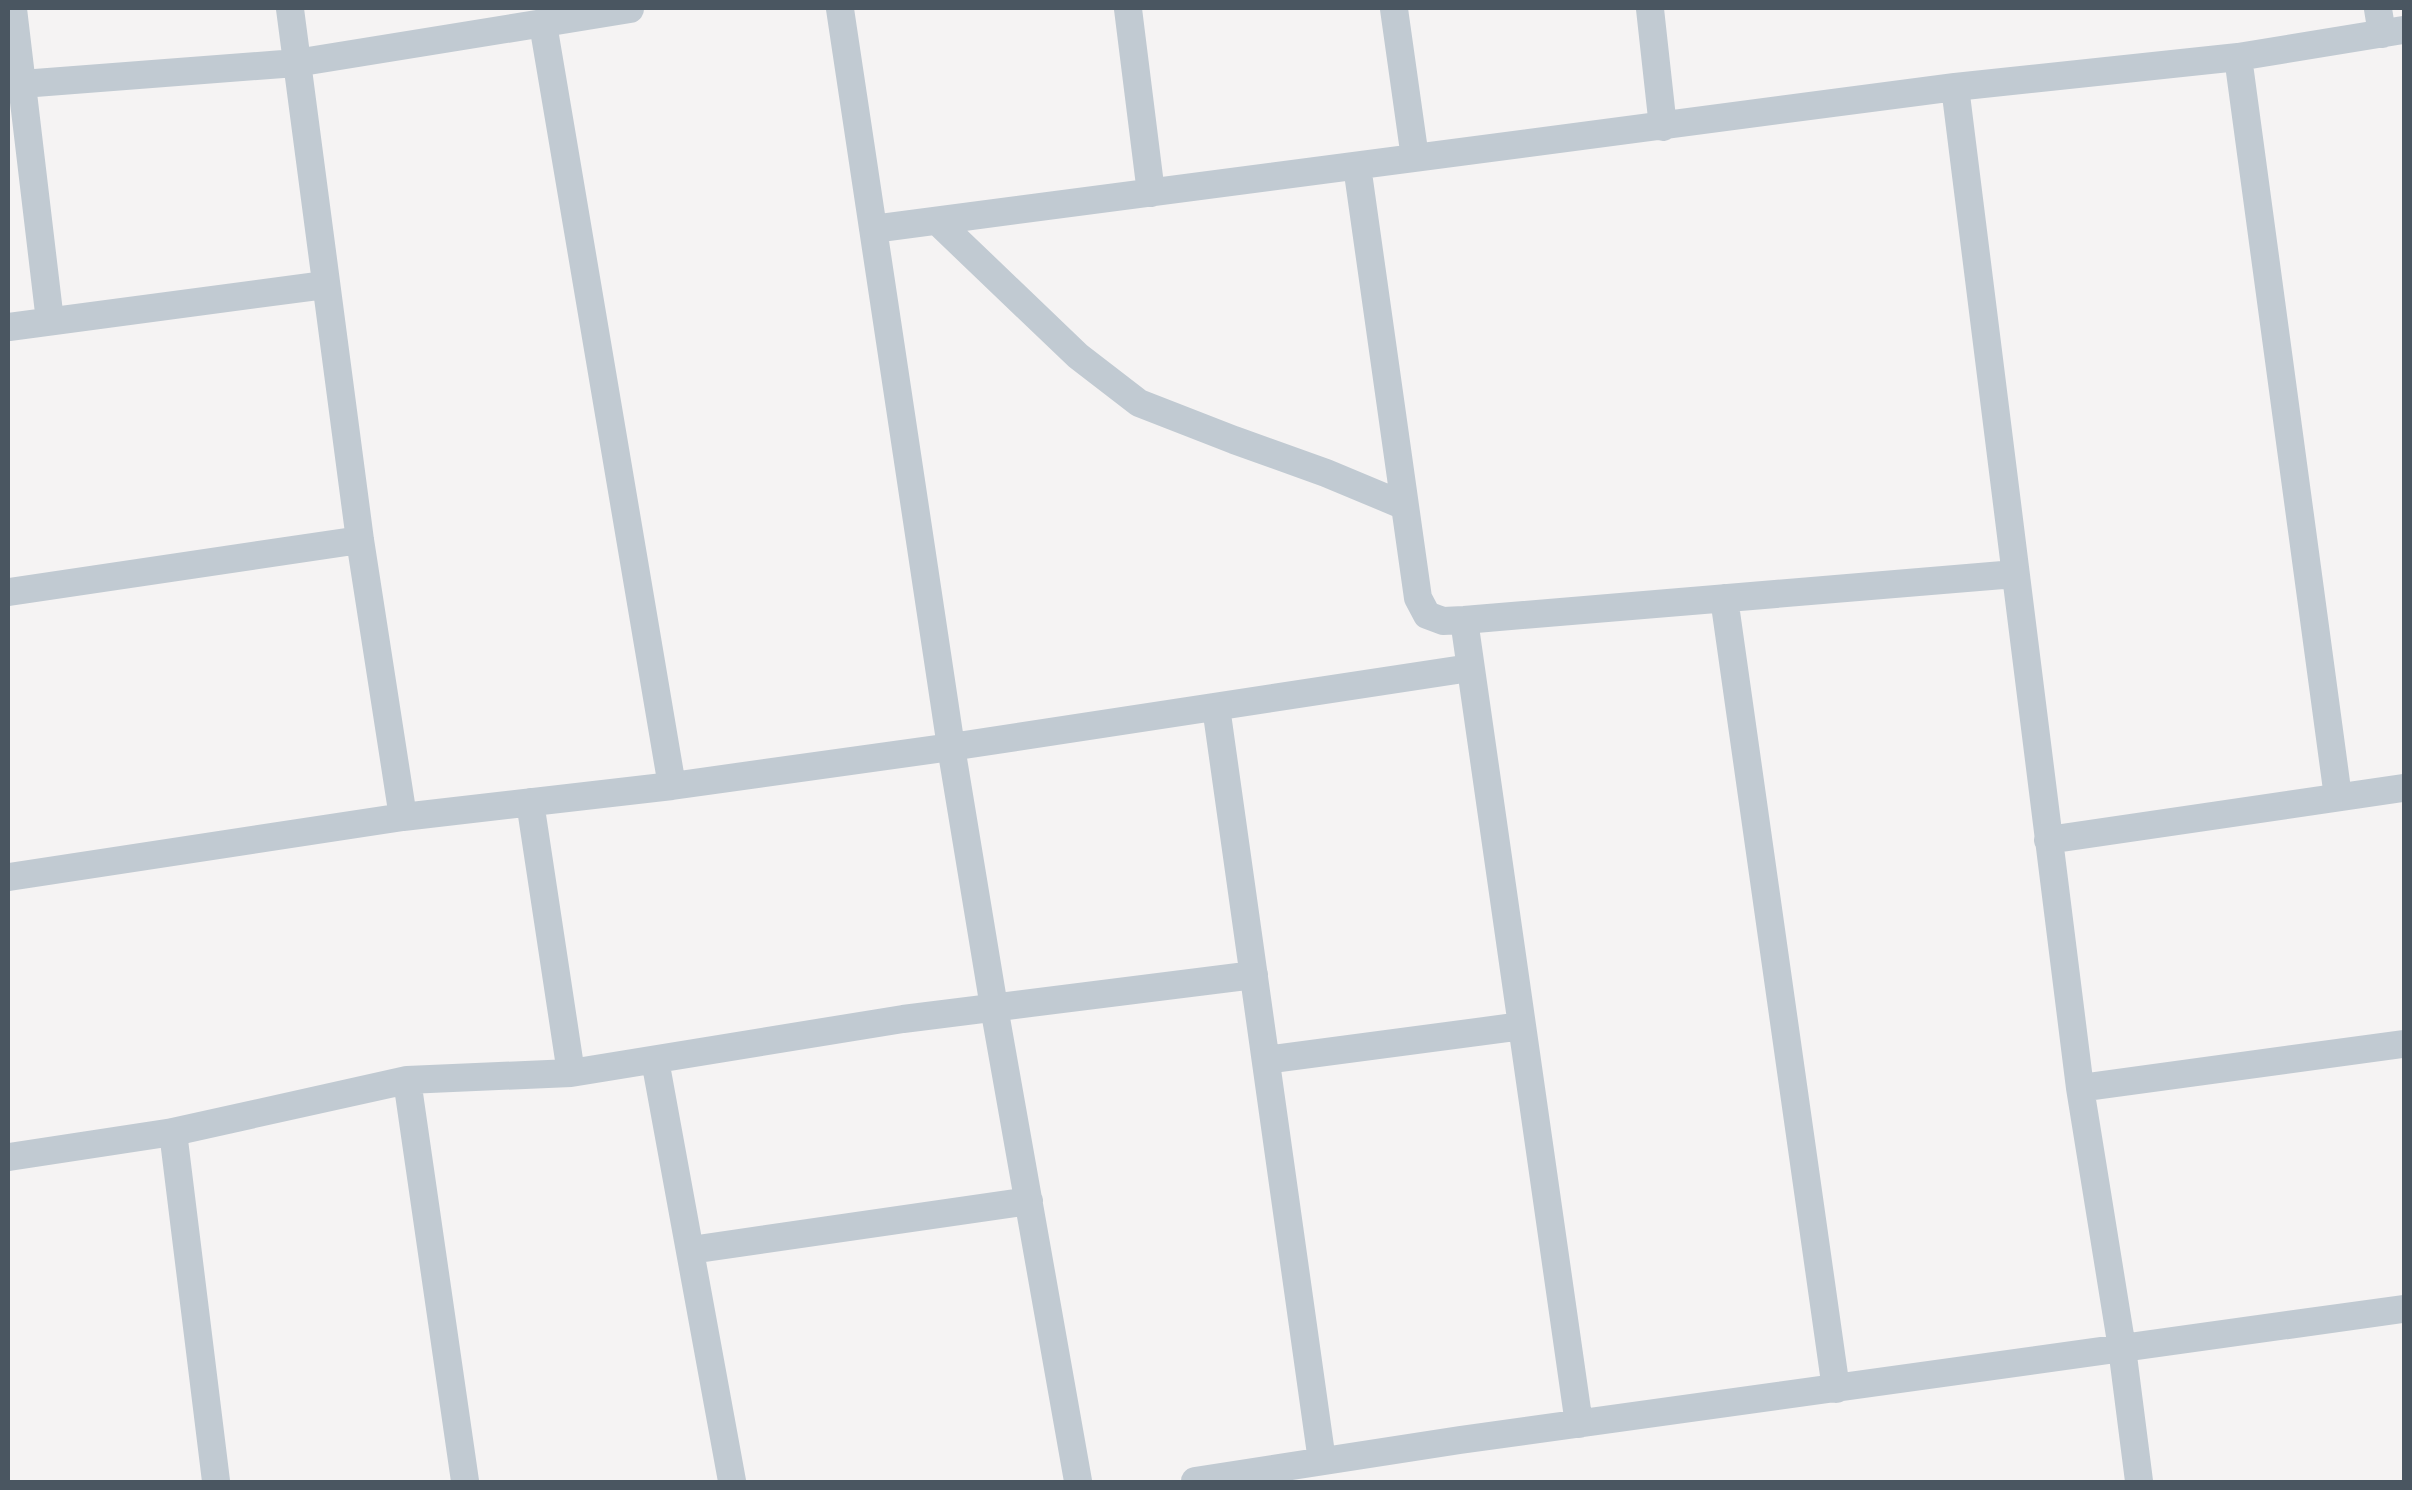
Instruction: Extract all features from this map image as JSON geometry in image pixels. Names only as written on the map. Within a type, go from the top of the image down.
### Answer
[{"type":"street","points":[[13,9],[50,321]]},
{"type":"street","points":[[290,9],[360,540],[403,817]]},
{"type":"street","points":[[22,84],[296,63],[630,9]]},
{"type":"street","points":[[840,9],[951,747],[994,1006],[1078,1481]]},
{"type":"street","points":[[1128,9],[1151,193]]},
{"type":"street","points":[[1394,9],[1415,158]]},
{"type":"street","points":[[1650,9],[1663,127]]},
{"type":"street","points":[[543,24],[672,786]]},
{"type":"street","points":[[873,229],[1663,127],[1955,87],[2238,57],[2388,24]]},
{"type":"street","points":[[2238,57],[2338,798]]},
{"type":"street","points":[[1955,87],[2080,1088],[2122,1348],[2139,1481]]},
{"type":"street","points":[[1357,166],[1418,598],[1427,615],[1443,621],[1464,620],[2016,574]]},
{"type":"street","points":[[936,221],[1078,356],[1139,403],[1234,440],[1326,472],[1405,506]]},
{"type":"street","points":[[9,327],[325,285]]},
{"type":"street","points":[[9,592],[360,540]]},
{"type":"street","points":[[1724,598],[1836,1388]]},
{"type":"street","points":[[1464,620],[1579,1424]]},
{"type":"street","points":[[9,876],[403,817],[672,786],[951,747],[1470,668]]},
{"type":"street","points":[[1216,707],[1322,1461]]},
{"type":"street","points":[[2048,840],[2403,788]]},
{"type":"street","points":[[530,802],[571,1073]]},
{"type":"street","points":[[9,1156],[173,1132],[407,1080],[571,1073],[994,1006],[1254,975]]},
{"type":"street","points":[[1266,1060],[1522,1026]]},
{"type":"street","points":[[2080,1088],[2403,1044]]},
{"type":"street","points":[[655,1060],[732,1481]]},
{"type":"street","points":[[407,1080],[465,1481]]},
{"type":"street","points":[[173,1132],[216,1481]]},
{"type":"street","points":[[691,1250],[1029,1201]]},
{"type":"street","points":[[1195,1481],[1579,1424],[2403,1309]]}]
